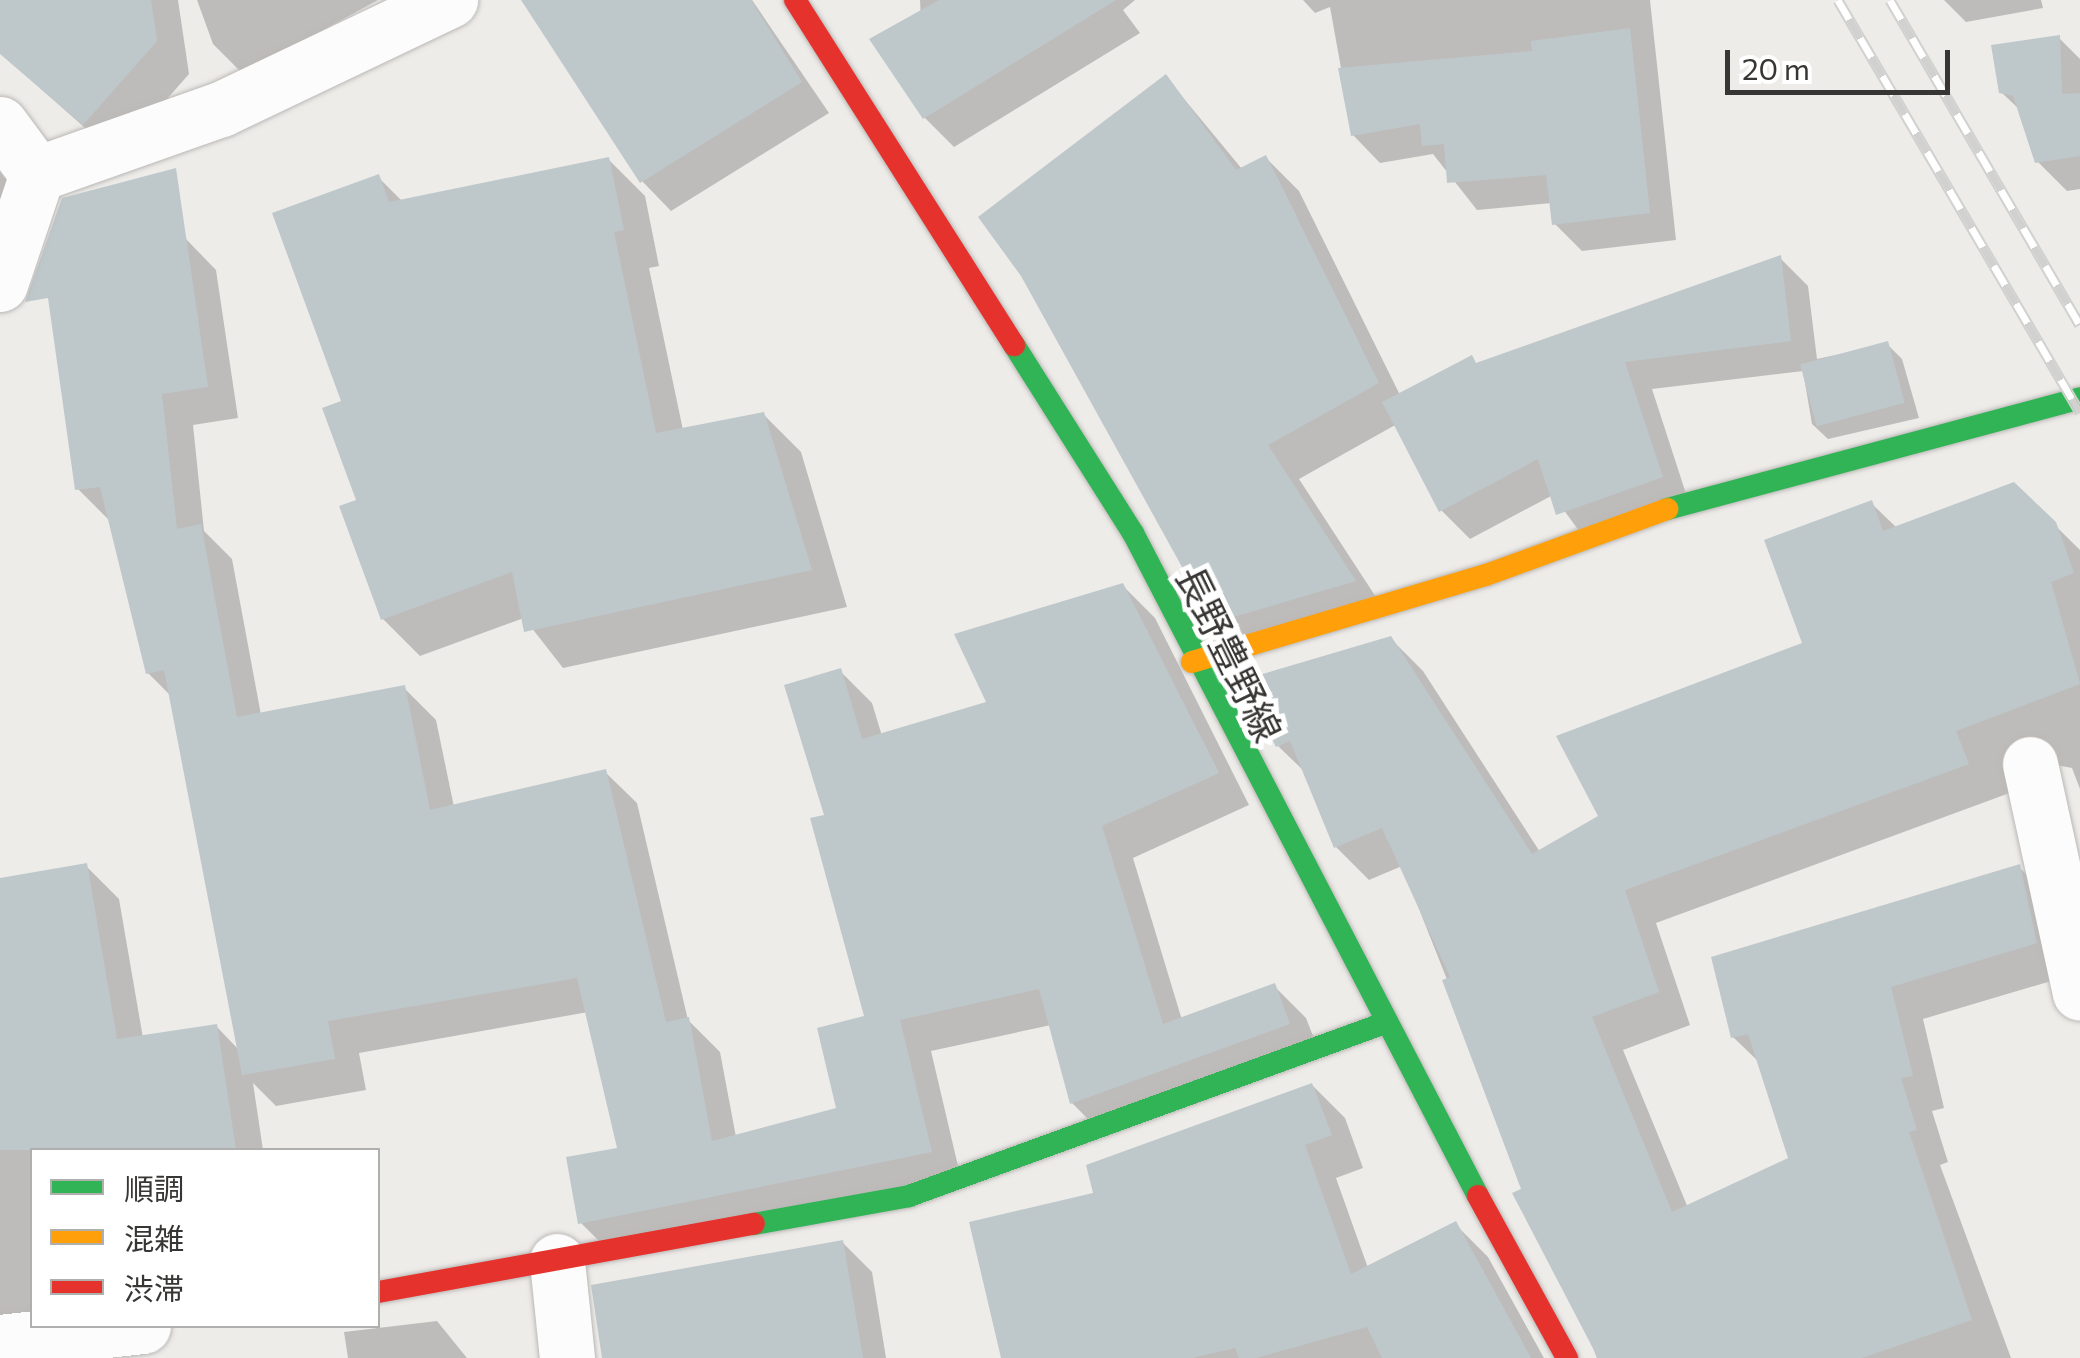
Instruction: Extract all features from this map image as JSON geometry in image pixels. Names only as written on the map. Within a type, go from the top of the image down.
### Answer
[{"type":"street","points":[[37,174],[221,109],[450,0]]},
{"type":"street","name":"長野豊野線","points":[[794,0],[1133,533],[1192,662],[1382,1024],[1567,1358]]},
{"type":"street","points":[[0,124],[37,174]]},
{"type":"street","points":[[0,284],[37,174]]},
{"type":"street","points":[[1192,662],[1486,575],[1720,490],[2080,398]]},
{"type":"street","points":[[2030,764],[2080,993]]},
{"type":"street","points":[[380,1292],[910,1196],[1382,1024]]},
{"type":"street","points":[[557,1261],[567,1358]]},
{"type":"street","points":[[0,1342],[125,1328]]},
{"type":"building","points":[[0,0],[151,0],[157,41],[83,125],[0,54]]},
{"type":"building","points":[[521,0],[751,0],[802,82],[640,183]]},
{"type":"building","points":[[939,0],[1116,0],[923,119],[869,39]]},
{"type":"building","points":[[1630,28],[1650,213],[1552,225],[1546,175],[1447,183],[1444,144],[1422,146],[1420,124],[1351,136],[1338,68],[1532,51],[1531,41]]},
{"type":"building","points":[[2060,35],[2062,94],[2080,93],[2080,156],[2035,163],[2013,96],[1999,93],[1991,45]]},
{"type":"building","points":[[1166,74],[1236,170],[1266,155],[1379,383],[1268,445],[1356,581],[1213,623],[1021,276],[978,217]]},
{"type":"building","points":[[609,157],[624,230],[614,232],[656,433],[764,412],[812,570],[524,632],[512,572],[381,620],[339,506],[356,500],[322,408],[341,401],[272,213],[379,174],[389,202]]},
{"type":"building","points":[[176,168],[208,387],[162,394],[177,529],[201,524],[237,717],[405,685],[430,810],[606,769],[666,1022],[689,1017],[712,1141],[836,1108],[817,1028],[864,1016],[810,818],[824,815],[784,685],[841,668],[862,739],[986,702],[954,634],[1123,583],[1219,773],[1102,826],[1163,1024],[1275,983],[1290,1024],[1070,1104],[1039,989],[900,1020],[932,1152],[578,1224],[566,1157],[617,1148],[577,978],[328,1021],[335,1059],[242,1075],[164,670],[146,674],[100,487],[75,490],[48,298],[25,302],[62,198]]},
{"type":"building","points":[[1781,255],[1791,341],[1625,362],[1663,477],[1556,515],[1538,459],[1439,512],[1382,402],[1472,355],[1476,363]]},
{"type":"building","points":[[1888,341],[1905,403],[1817,426],[1800,365]]},
{"type":"building","points":[[2014,482],[2056,522],[2074,573],[2051,582],[2080,684],[1956,731],[1969,764],[1625,890],[1659,992],[1592,1017],[1672,1212],[1788,1158],[1748,1034],[1731,1038],[1711,957],[2020,864],[2037,943],[1891,987],[1913,1076],[1901,1078],[1917,1130],[1909,1132],[1972,1320],[1862,1358],[1598,1358],[1512,1193],[1521,1189],[1442,980],[1450,977],[1382,828],[1334,848],[1290,741],[1276,747],[1242,680],[1391,636],[1532,854],[1598,816],[1556,736],[1802,643],[1764,540],[1872,500],[1883,531]]},
{"type":"building","points":[[87,863],[117,1039],[217,1024],[236,1148],[0,1150],[0,878]]},
{"type":"building","points":[[1312,1083],[1332,1135],[1305,1145],[1351,1274],[1456,1221],[1531,1358],[1382,1358],[1367,1327],[1256,1358],[1239,1358],[1235,1348],[1192,1358],[1001,1358],[969,1222],[1093,1193],[1086,1165]]},
{"type":"building","points":[[843,1240],[863,1358],[602,1358],[591,1285]]},
{"type":"railway","points":[[1838,0],[2080,412]]},
{"type":"railway","points":[[1890,0],[2080,325]]},
{"type":"traffic: fast","points":[[1014,345],[1133,533],[1478,1196]]},
{"type":"traffic: fast","points":[[1667,509],[2080,398]]},
{"type":"traffic: fast","points":[[754,1224],[909,1196],[1382,1024]]},
{"type":"traffic: slow","points":[[1192,662],[1486,575],[1667,509]]},
{"type":"traffic: jam","points":[[795,0],[1014,345]]},
{"type":"traffic: jam","points":[[1478,1196],[1567,1358]]},
{"type":"traffic: jam","points":[[380,1292],[754,1224]]}]
